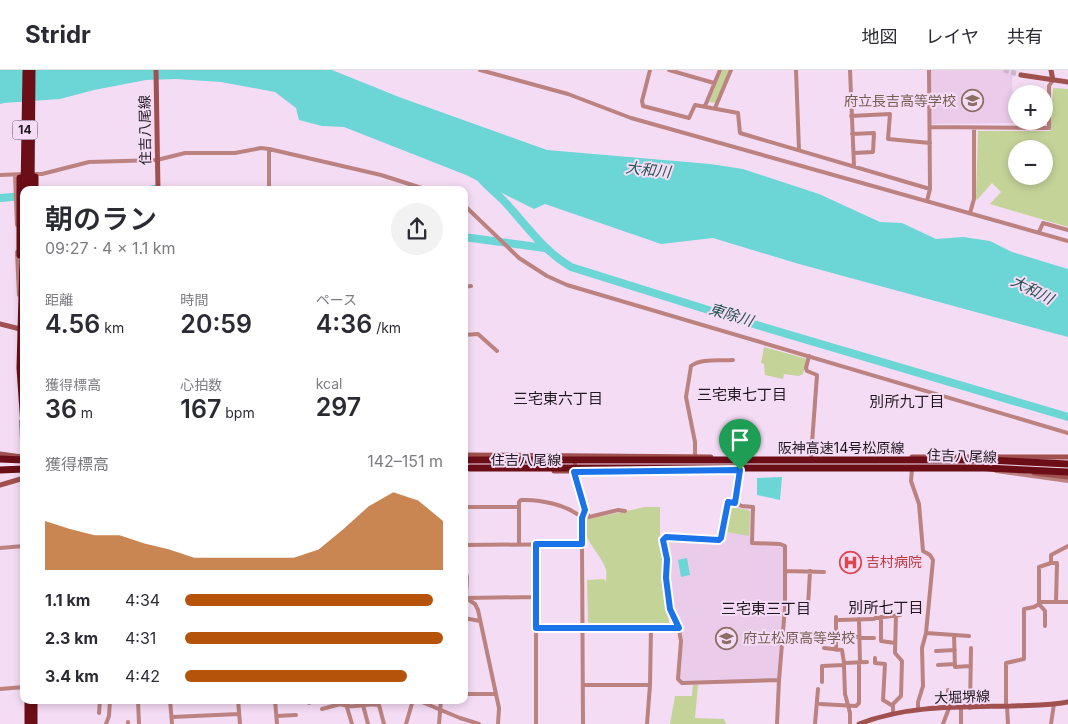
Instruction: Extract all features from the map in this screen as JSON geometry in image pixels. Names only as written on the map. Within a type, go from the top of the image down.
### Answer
[{"type":"highway","name":"14","points":[[24,70],[24,186]]},
{"type":"highway","points":[[22,186],[24,70]]},
{"type":"highway","name":"14","points":[[33,70],[32,137],[35,186]]},
{"type":"highway","points":[[33,70],[35,186]]},
{"type":"highway","points":[[0,458],[20,460]]},
{"type":"highway","points":[[0,463],[20,460]]},
{"type":"highway","name":"阪神高速14号松原線","points":[[468,460],[986,460],[1068,463]]},
{"type":"highway","name":"阪神高速14号松原線","points":[[468,468],[986,468],[1049,470],[1068,474]]},
{"type":"highway","points":[[0,470],[20,469]]},
{"type":"highway","points":[[28,704],[28,724]]},
{"type":"highway","points":[[34,704],[34,724]]},
{"type":"main road","name":"住吉八尾線","points":[[156,70],[158,186]]},
{"type":"main road","points":[[1051,70],[1053,80]]},
{"type":"main road","points":[[1021,75],[1068,82]]},
{"type":"main road","points":[[0,324],[20,329]]},
{"type":"main road","points":[[0,454],[20,459]]},
{"type":"main road","name":"住吉八尾線","points":[[468,455],[1068,457]]},
{"type":"main road","name":"住吉八尾線","points":[[468,468],[574,472],[981,466],[1068,474]]},
{"type":"main road","points":[[0,485],[20,479]]},
{"type":"main road","name":"大堀堺線","points":[[859,724],[893,713],[918,710],[1068,702]]},
{"type":"street","points":[[480,70],[568,94],[631,118],[1068,241]]},
{"type":"street","points":[[650,70],[642,101],[644,106],[690,118],[694,105],[738,113],[740,133],[930,189]]},
{"type":"street","points":[[669,70],[714,83]]},
{"type":"street","points":[[705,106],[720,70]]},
{"type":"street","points":[[715,108],[731,70]]},
{"type":"street","points":[[796,70],[799,150]]},
{"type":"street","points":[[850,70],[854,166]]},
{"type":"street","points":[[927,200],[930,189],[929,70]]},
{"type":"street","points":[[930,127],[1048,128],[1049,86],[1053,80]]},
{"type":"street","points":[[851,116],[890,114],[888,139],[930,143]]},
{"type":"street","points":[[970,213],[974,198],[974,128]]},
{"type":"street","points":[[852,134],[874,133],[874,152],[854,154]]},
{"type":"street","points":[[0,174],[42,174],[89,162],[157,158],[185,154],[235,153],[261,148],[381,175],[415,186]]},
{"type":"street","points":[[269,149],[269,186]]},
{"type":"street","points":[[35,186],[37,173]]},
{"type":"street","points":[[15,175],[20,298]]},
{"type":"street","points":[[468,209],[519,258],[547,276],[567,284],[1068,433]]},
{"type":"street","points":[[1039,232],[1043,224],[1068,230]]},
{"type":"street","points":[[468,335],[478,334],[497,351]]},
{"type":"street","points":[[809,356],[807,371],[817,375],[811,457]]},
{"type":"street","points":[[695,456],[695,442],[686,397],[691,366],[703,361],[733,360]]},
{"type":"street","points":[[575,456],[574,472],[589,518],[618,510],[625,511]]},
{"type":"street","points":[[735,503],[740,457]]},
{"type":"street","points":[[912,466],[911,481],[920,504],[923,552],[930,555],[933,560],[926,633],[922,648],[923,686],[918,702],[918,710]]},
{"type":"street","points":[[981,466],[1000,472],[1068,481]]},
{"type":"street","points":[[519,544],[519,507],[521,500],[532,500],[554,505],[577,514],[582,518]]},
{"type":"street","points":[[777,724],[785,607],[785,546],[780,544],[752,543],[753,507],[728,502],[719,540],[666,537],[663,540],[667,559],[666,578],[670,609],[679,628],[678,679],[682,683],[779,680]]},
{"type":"street","points":[[577,514],[583,503]]},
{"type":"street","points":[[468,506],[519,507]]},
{"type":"street","points":[[583,724],[582,518],[585,510]]},
{"type":"street","points":[[536,544],[536,724]]},
{"type":"street","points":[[468,545],[582,544]]},
{"type":"street","points":[[0,548],[20,546]]},
{"type":"street","points":[[1051,563],[1051,555],[1068,546]]},
{"type":"street","points":[[1045,626],[1045,611],[1038,603],[1039,567],[1051,563],[1057,563],[1056,602]]},
{"type":"street","points":[[786,571],[824,572]]},
{"type":"street","points":[[808,606],[810,571]]},
{"type":"street","points":[[468,597],[536,597]]},
{"type":"street","points":[[468,599],[475,604],[478,610],[499,708],[498,724]]},
{"type":"street","points":[[1008,724],[1006,663],[1024,659],[1024,609],[1034,607],[1038,603],[1068,602]]},
{"type":"street","points":[[876,610],[876,618],[898,615],[895,653],[902,661],[901,696],[893,706],[893,713]]},
{"type":"street","points":[[881,617],[881,642],[895,643]]},
{"type":"street","points":[[836,650],[837,618],[874,619]]},
{"type":"street","points":[[468,619],[480,621]]},
{"type":"street","points":[[820,704],[856,706],[858,703],[859,619]]},
{"type":"street","points":[[536,628],[679,628]]},
{"type":"street","points":[[647,724],[651,628]]},
{"type":"street","points":[[926,633],[969,636]]},
{"type":"street","points":[[954,635],[955,668],[970,666]]},
{"type":"street","points":[[839,637],[874,638]]},
{"type":"street","points":[[824,648],[842,650],[850,724]]},
{"type":"street","points":[[970,708],[971,648]]},
{"type":"street","points":[[936,651],[955,650]]},
{"type":"street","points":[[875,658],[875,663],[885,664],[883,700],[893,706]]},
{"type":"street","points":[[822,682],[822,666],[867,662]]},
{"type":"street","points":[[938,665],[955,664]]},
{"type":"street","points":[[583,685],[650,685]]},
{"type":"street","points":[[0,689],[20,686]]},
{"type":"street","points":[[815,724],[818,689]]},
{"type":"street","points":[[943,724],[949,708],[948,690]]},
{"type":"street","points":[[468,694],[496,694]]},
{"type":"street","points":[[948,698],[965,697]]},
{"type":"street","points":[[99,713],[100,704]]},
{"type":"street","points":[[106,724],[110,704]]},
{"type":"street","points":[[138,704],[139,724]]},
{"type":"street","points":[[170,704],[172,724]]},
{"type":"street","points":[[238,704],[240,724]]},
{"type":"street","points":[[275,704],[277,724]]},
{"type":"street","points":[[322,709],[336,704]]},
{"type":"street","points":[[344,704],[348,707],[352,724]]},
{"type":"street","points":[[406,724],[414,704]]},
{"type":"street","points":[[426,704],[479,724]]},
{"type":"street","points":[[438,724],[440,704]]},
{"type":"street","points":[[1051,724],[1054,704]]},
{"type":"street","points":[[363,705],[368,724]]},
{"type":"street","points":[[348,707],[379,705],[384,724]]},
{"type":"street","points":[[961,708],[961,724]]},
{"type":"street","points":[[172,717],[239,714]]},
{"type":"street","points":[[276,716],[296,715]]},
{"type":"shaded area","points":[[722,70],[729,70],[716,103],[709,102]]},
{"type":"shaded area","name":"府立長吉高等学校","points":[[931,70],[1015,70],[1012,85],[1008,85],[1008,123],[931,124]]},
{"type":"shaded area","points":[[1053,88],[1068,89],[1068,227],[990,204],[1001,192],[992,183],[976,199],[978,131],[1053,130]]},
{"type":"shaded area","points":[[764,347],[807,359],[803,374],[799,376],[784,374],[783,379],[765,375],[764,364],[761,363]]},
{"type":"shaded area","points":[[734,505],[751,511],[750,544],[779,545],[784,547],[783,611],[780,611],[782,618],[777,679],[683,681],[680,677],[683,640],[680,621],[673,610],[668,572],[670,560],[666,542],[669,539],[723,541],[729,507]]},
{"type":"shaded area","points":[[645,507],[660,507],[660,543],[664,556],[663,577],[669,623],[643,626],[590,624],[588,622],[587,580],[604,579],[606,582],[606,570],[586,536],[583,521],[586,513],[589,519]]},
{"type":"shaded area","points":[[730,507],[750,512],[749,536],[727,532]]},
{"type":"shaded area","points":[[693,684],[698,685],[695,718],[724,719],[726,724],[670,724],[675,696],[692,696]]},
{"type":"water","name":"大和川","points":[[0,70],[332,70],[399,97],[547,150],[710,164],[743,169],[819,194],[880,222],[902,223],[936,239],[963,237],[990,241],[1012,252],[1068,269],[1068,337],[799,264],[713,238],[661,244],[545,204],[534,209],[466,175],[344,127],[322,126],[299,120],[296,108],[275,92],[221,82],[176,79],[146,80],[60,99],[0,104]]},
{"type":"water","points":[[782,477],[780,500],[757,495],[757,478]]},
{"type":"water","points":[[687,558],[690,575],[681,577],[678,560]]},
{"type":"waterway","name":"東除川","points":[[482,180],[551,253],[571,267],[750,323],[1068,417]]},
{"type":"waterway","points":[[0,198],[20,196]]},
{"type":"waterway","points":[[468,238],[545,248]]},
{"type":"tunnel","points":[[1004,70],[1021,75]]},
{"type":"place","name":"府立長吉高等学校","points":[[972,101]]},
{"type":"place","name":"吉村病院","points":[[850,562]]},
{"type":"place","name":"府立松原高等学校","points":[[727,638]]},
{"type":"district","name":"三宅東七丁目","points":[[742,395]]},
{"type":"district","name":"三宅東六丁目","points":[[558,399]]},
{"type":"district","name":"別所九丁目","points":[[907,402]]},
{"type":"district","name":"別所七丁目","points":[[886,608]]},
{"type":"district","name":"三宅東三丁目","points":[[766,609]]},
{"type":"route","points":[[740,470],[735,503],[728,502],[719,540],[697,537],[666,537],[663,540],[667,559],[666,578],[670,609],[679,628],[536,628],[536,544],[582,544],[582,518],[585,510],[574,472],[740,470]]}]
